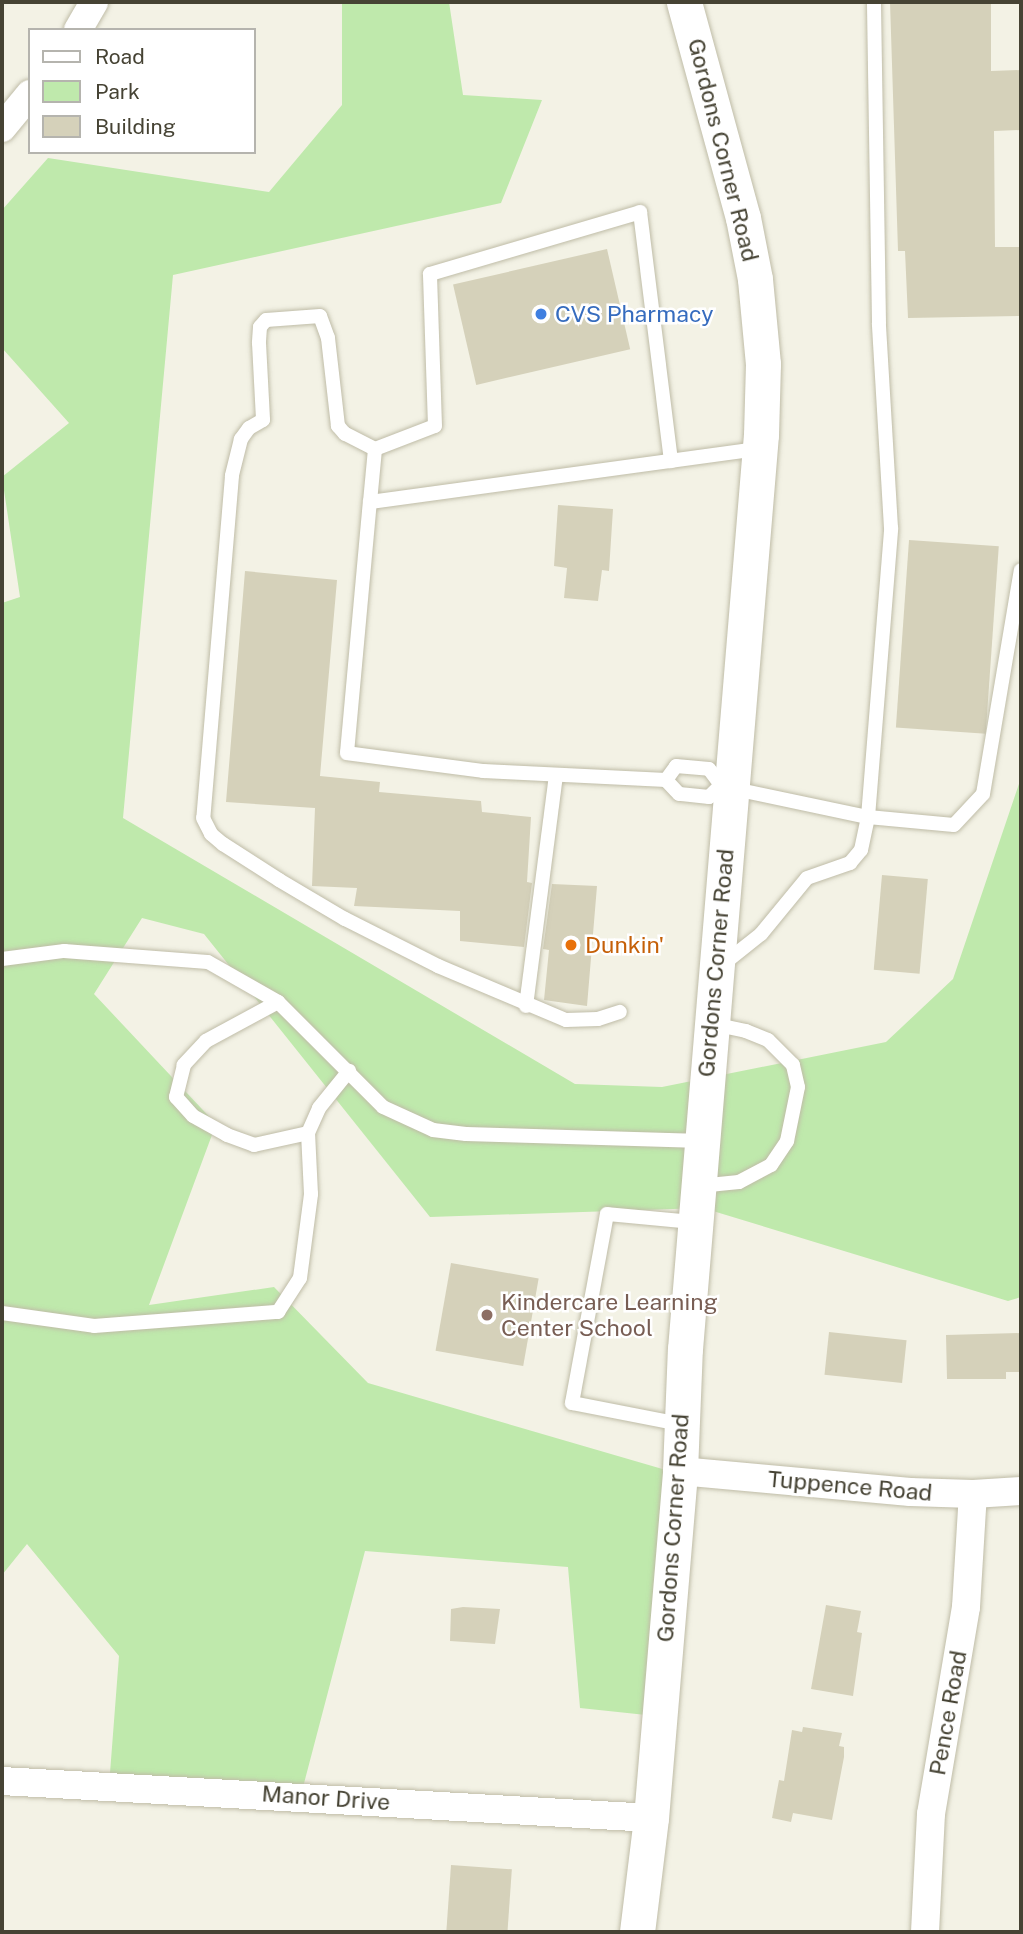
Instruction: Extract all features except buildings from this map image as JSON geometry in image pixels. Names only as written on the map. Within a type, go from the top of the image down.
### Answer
[{"type":"street","points":[[79,28],[94,2]]},
{"type":"street","name":"Gordons Corner Road","points":[[637,1932],[651,1818],[680,1471],[680,1424],[716,970],[726,787],[759,449],[763,364],[755,279],[743,218],[684,2]]},
{"type":"street","points":[[2,128],[28,96]]},
{"type":"street","name":"Tuppence Road","points":[[680,1471],[910,1492],[973,1494],[1021,1490]]},
{"type":"street","name":"Pence Road","points":[[925,1932],[931,1814],[966,1607],[973,1494]]},
{"type":"street","name":"Manor Drive","points":[[2,1782],[651,1818]]},
{"type":"lane","points":[[716,970],[761,934],[807,878],[850,863],[861,850],[868,817],[891,528],[879,323],[874,2]]},
{"type":"lane","points":[[620,1013],[598,1019],[566,1020],[526,1006],[438,967],[345,919],[211,834],[204,818],[232,476],[241,439],[249,428],[263,420],[259,343],[260,327],[266,320],[320,316],[328,338],[334,411],[338,426],[345,434],[375,449],[435,426],[430,274],[640,212],[671,461]]},
{"type":"lane","points":[[375,449],[347,753],[556,776],[666,780],[679,794],[709,797],[726,787]]},
{"type":"lane","points":[[370,502],[759,449]]},
{"type":"lane","points":[[666,780],[676,766],[709,769],[726,787],[868,817],[954,825],[983,794],[1021,570]]},
{"type":"lane","points":[[526,1006],[556,776]]},
{"type":"lane","points":[[2,959],[64,951],[208,962],[278,1002],[383,1107],[433,1130],[466,1134],[702,1141]]},
{"type":"lane","points":[[278,1002],[206,1041],[184,1065],[176,1097],[193,1116],[227,1135],[254,1145],[308,1133]]},
{"type":"lane","points":[[698,1186],[739,1182],[771,1164],[787,1141],[798,1087],[793,1065],[768,1040],[746,1031],[711,1024]]},
{"type":"lane","points":[[2,1313],[94,1326],[278,1312],[300,1278],[311,1194],[308,1133],[319,1108],[349,1071]]},
{"type":"lane","points":[[680,1424],[572,1403],[607,1213],[696,1222]]},
{"type":"green space","points":[[342,2],[449,2],[463,95],[542,100],[501,203],[173,275],[123,818],[575,1084],[662,1087],[886,1042],[953,979],[1021,778],[1021,1297],[1008,1301],[703,1208],[430,1217],[204,934],[142,918],[94,994],[216,1124],[149,1305],[274,1287],[368,1383],[683,1475],[665,1717],[580,1708],[568,1567],[365,1551],[297,1810],[108,1799],[119,1656],[27,1544],[2,1575],[2,603],[20,597],[2,477],[69,423],[2,348],[2,210],[48,158],[269,192],[342,105]]},
{"type":"place","name":"CVS Pharmacy","points":[[541,314]]},
{"type":"place","name":"Dunkin'","points":[[571,945]]},
{"type":"place","name":"Kindercare Learning Center School","points":[[487,1315]]}]
